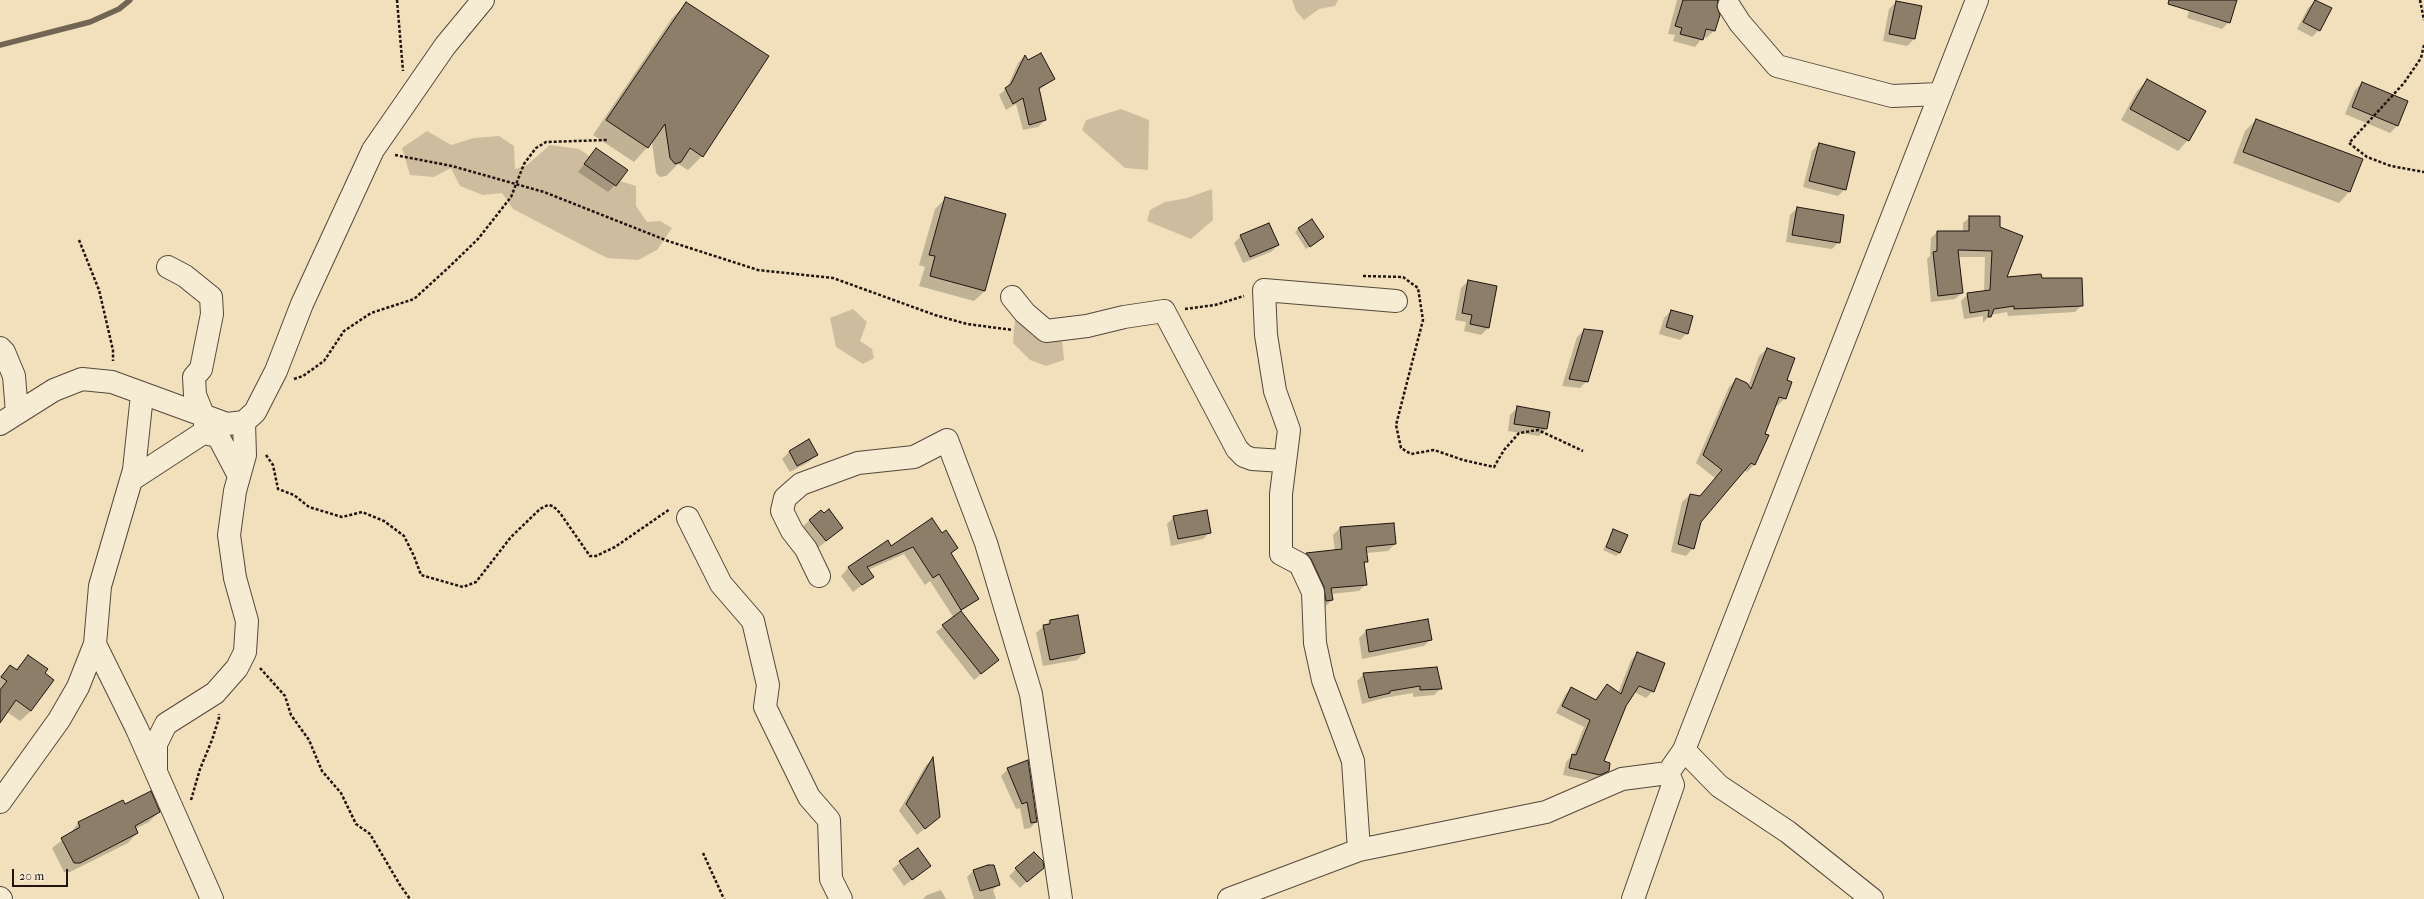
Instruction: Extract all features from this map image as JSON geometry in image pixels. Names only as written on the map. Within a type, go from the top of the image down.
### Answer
[{"type":"street","points":[[9,419],[54,390],[82,379],[112,382],[204,422],[227,424],[244,422],[255,412],[265,388],[276,371],[302,304],[373,150],[445,46],[483,0]]},
{"type":"street","points":[[1229,899],[1360,850],[1546,812],[1622,779],[1668,773],[1684,750],[1977,0]]},
{"type":"street","points":[[1729,6],[1740,23],[1777,66],[1892,96],[1939,94]]},
{"type":"street","points":[[132,480],[203,433],[204,422],[195,395],[194,377],[201,369],[212,314],[211,297],[185,276],[168,267]]},
{"type":"street","points":[[1360,850],[1353,761],[1323,680],[1315,643],[1312,592],[1300,564],[1281,554],[1281,494],[1283,461],[1289,430],[1275,391],[1266,335],[1264,290],[1396,301]]},
{"type":"street","points":[[1012,297],[1025,313],[1046,331],[1087,326],[1124,317],[1164,311],[1237,448],[1244,456],[1252,460],[1283,461]]},
{"type":"street","points":[[0,348],[4,352],[14,376],[9,419]]},
{"type":"street","points":[[0,802],[59,720],[78,687],[95,644],[100,586],[132,480],[142,395]]},
{"type":"street","points":[[204,422],[218,436],[239,476]]},
{"type":"street","points":[[156,772],[156,744],[166,724],[215,693],[237,668],[245,652],[247,621],[235,578],[229,535],[235,491],[245,455],[244,422]]},
{"type":"street","points":[[819,576],[806,548],[792,531],[782,511],[785,498],[801,484],[858,463],[914,457],[947,440],[986,543],[1031,694],[1061,899]]},
{"type":"street","points":[[688,518],[722,584],[753,621],[768,685],[766,707],[810,797],[829,820],[830,879],[842,899]]},
{"type":"street","points":[[95,644],[156,772],[212,899]]},
{"type":"street","points":[[1684,750],[1719,786],[1788,832],[1872,899]]},
{"type":"street","points":[[1634,899],[1673,786],[1668,773]]},
{"type":"path","points":[[396,0],[403,72]]},
{"type":"path","points":[[2420,0],[2424,20]]},
{"type":"path","points":[[2424,45],[2421,58],[2404,83],[2349,143],[2367,157],[2391,166],[2424,172]]},
{"type":"path","points":[[265,388],[303,376],[324,361],[344,331],[371,313],[414,299],[478,239],[511,197],[524,164],[536,148],[546,142],[607,140]]},
{"type":"path","points":[[373,150],[452,166],[544,192],[668,242],[758,270],[833,278],[935,315],[967,324],[1018,331],[1046,331]]},
{"type":"path","points":[[79,240],[100,290],[113,350],[112,382]]},
{"type":"path","points":[[1360,276],[1403,277],[1418,288],[1423,320],[1396,425],[1401,448],[1411,454],[1434,450],[1463,460],[1494,467],[1504,450],[1519,433],[1538,430],[1583,451]]},
{"type":"path","points":[[1164,311],[1215,305],[1264,290]]},
{"type":"path","points":[[264,453],[273,465],[278,489],[294,495],[309,507],[342,517],[362,512],[384,521],[404,536],[421,575],[463,587],[476,582],[511,536],[540,509],[548,505],[553,506],[560,513],[590,556],[602,555],[666,510],[676,510],[688,518]]},
{"type":"path","points":[[245,652],[285,696],[291,715],[309,740],[322,771],[341,793],[356,824],[370,834],[410,899]]},
{"type":"path","points":[[190,802],[200,769],[219,718],[215,693]]},
{"type":"path","points":[[703,853],[724,899]]},
{"type":"shaded area","points":[[1292,0],[1338,0],[1335,6],[1319,9],[1304,20],[1296,11]]},
{"type":"shaded area","points":[[1121,109],[1149,120],[1148,170],[1125,168],[1082,130],[1086,120]]},
{"type":"shaded area","points":[[427,131],[451,145],[474,138],[499,136],[514,146],[515,169],[527,165],[550,145],[579,149],[598,162],[600,175],[636,186],[636,206],[647,222],[660,221],[672,228],[657,250],[638,260],[607,258],[513,209],[502,193],[483,195],[460,186],[451,168],[434,177],[410,175],[402,148]]},
{"type":"shaded area","points":[[1212,189],[1213,220],[1191,239],[1147,221],[1150,210],[1165,202],[1187,198]]},
{"type":"shaded area","points":[[1020,304],[1062,340],[1064,360],[1046,366],[1030,360],[1013,343],[1015,319]]},
{"type":"shaded area","points":[[853,309],[867,322],[860,341],[872,349],[874,358],[863,364],[836,347],[830,318]]},
{"type":"building","points":[[1683,0],[1718,0],[1717,7],[1720,15],[1715,31],[1706,29],[1703,40],[1680,34],[1682,28],[1675,26]]},
{"type":"building","points":[[2169,0],[2237,0],[2230,23],[2168,4]]},
{"type":"building","points":[[2315,0],[2332,8],[2320,31],[2303,22]]},
{"type":"building","points":[[1896,1],[1922,6],[1915,39],[1889,34]]},
{"type":"building","points":[[686,2],[769,56],[703,157],[690,148],[681,162],[675,164],[670,158],[665,124],[648,148],[606,120]]},
{"type":"building","points":[[1041,53],[1055,79],[1039,88],[1046,120],[1029,125],[1023,98],[1013,104],[1005,88],[1011,84],[1025,55],[1028,60]]},
{"type":"building","points":[[2147,79],[2206,111],[2189,141],[2130,109]]},
{"type":"building","points":[[2362,82],[2408,101],[2398,126],[2352,107]]},
{"type":"building","points":[[2256,119],[2363,159],[2350,192],[2243,152]]},
{"type":"building","points":[[1819,143],[1855,152],[1846,190],[1809,181]]},
{"type":"building","points":[[596,148],[628,170],[616,186],[584,164]]},
{"type":"building","points":[[945,197],[1006,214],[985,291],[930,276],[935,256],[929,255]]},
{"type":"building","points":[[1797,207],[1844,215],[1840,243],[1792,235]]},
{"type":"building","points":[[1969,216],[2000,216],[2000,227],[2023,236],[2007,277],[2041,274],[2042,278],[2082,278],[2083,306],[2014,309],[2014,306],[1994,309],[1991,317],[1988,317],[1989,310],[1970,313],[1967,293],[1990,290],[1992,251],[1958,250],[1963,293],[1938,296],[1933,252],[1937,251],[1937,231],[1969,231]]},
{"type":"building","points":[[1312,219],[1324,237],[1310,247],[1298,228]]},
{"type":"building","points":[[1269,223],[1279,245],[1250,257],[1240,235]]},
{"type":"building","points":[[1468,280],[1497,286],[1489,328],[1470,324],[1472,315],[1462,313]]},
{"type":"building","points":[[1671,310],[1693,316],[1688,334],[1666,327]]},
{"type":"building","points":[[1584,329],[1603,331],[1588,382],[1569,379]]},
{"type":"building","points":[[1767,348],[1795,358],[1787,380],[1792,382],[1786,399],[1779,397],[1765,434],[1769,435],[1755,465],[1751,463],[1701,522],[1694,549],[1678,544],[1690,494],[1700,496],[1722,470],[1703,455],[1736,378],[1747,383],[1751,389]]},
{"type":"building","points":[[1517,406],[1550,412],[1547,429],[1514,424]]},
{"type":"building","points":[[809,439],[818,455],[797,466],[789,451]]},
{"type":"building","points":[[829,509],[843,528],[826,541],[809,520],[821,510],[824,513]]},
{"type":"building","points":[[1207,510],[1211,533],[1178,539],[1173,516]]},
{"type":"building","points":[[932,518],[942,533],[946,530],[958,548],[951,553],[979,599],[961,610],[939,574],[933,578],[913,547],[867,567],[874,577],[862,585],[848,567],[888,540],[891,546]]},
{"type":"building","points":[[1394,523],[1396,544],[1366,547],[1368,562],[1364,562],[1367,585],[1331,588],[1333,600],[1326,601],[1324,587],[1311,559],[1306,553],[1342,549],[1340,527]]},
{"type":"building","points":[[1613,529],[1628,535],[1620,553],[1606,547]]},
{"type":"building","points":[[961,611],[999,660],[981,674],[942,625]]},
{"type":"building","points":[[1078,615],[1085,653],[1050,660],[1043,625],[1050,624],[1050,620]]},
{"type":"building","points":[[1428,619],[1432,640],[1369,652],[1366,630]]},
{"type":"building","points":[[1637,652],[1665,663],[1654,692],[1639,686],[1626,706],[1604,761],[1610,763],[1609,771],[1600,775],[1569,768],[1572,754],[1576,755],[1590,720],[1562,706],[1571,687],[1596,700],[1607,684],[1621,694]]},
{"type":"building","points":[[28,655],[48,669],[45,673],[54,680],[31,711],[16,700],[0,723],[0,690],[7,681],[1,677],[10,665],[17,670]]},
{"type":"building","points":[[1437,667],[1442,689],[1420,690],[1420,686],[1390,691],[1390,693],[1369,698],[1363,673]]},
{"type":"building","points":[[933,757],[940,817],[925,829],[906,804]]},
{"type":"building","points":[[1028,760],[1037,822],[1031,823],[1027,802],[1022,804],[1007,768]]},
{"type":"building","points":[[151,791],[160,812],[135,826],[138,833],[80,863],[74,863],[61,838],[80,827],[78,822],[123,800],[125,804]]},
{"type":"building","points":[[918,848],[931,866],[912,880],[899,861]]},
{"type":"building","points":[[1034,852],[1043,861],[1044,868],[1027,882],[1015,868]]},
{"type":"building","points":[[988,865],[994,865],[1000,885],[980,891],[973,870]]},
{"type":"waterway","points":[[0,45],[90,22],[119,9],[130,0]]}]
